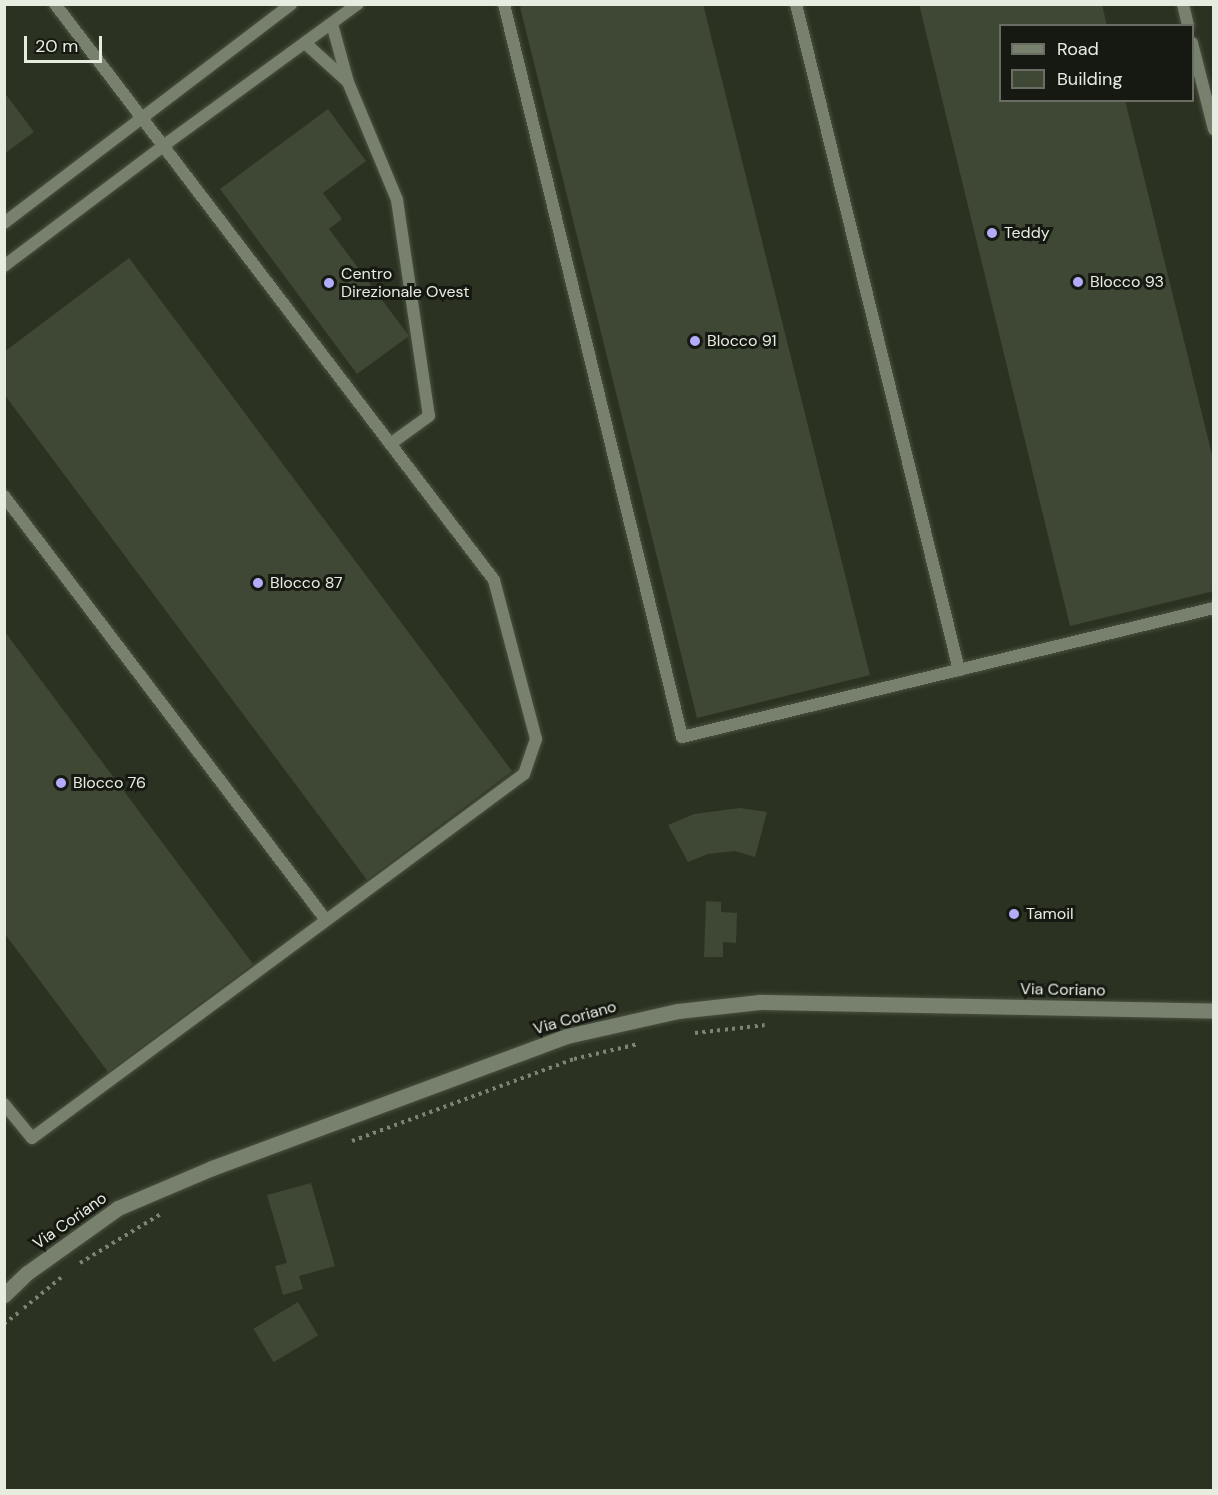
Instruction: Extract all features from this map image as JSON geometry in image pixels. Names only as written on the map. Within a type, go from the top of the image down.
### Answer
[{"type":"main road","name":"Via Coriano","points":[[4,1295],[27,1273],[118,1208],[212,1168],[567,1036],[678,1011],[760,1002],[1214,1011]]},
{"type":"lane","points":[[4,1104],[32,1138],[524,774],[536,739],[494,580],[55,4]]},
{"type":"lane","points":[[4,223],[291,4]]},
{"type":"lane","points":[[4,266],[163,146],[358,4]]},
{"type":"lane","points":[[504,4],[681,737],[1214,608]]},
{"type":"lane","points":[[796,4],[959,670]]},
{"type":"lane","points":[[1183,4],[1188,24]]},
{"type":"lane","points":[[332,24],[348,82],[397,200],[429,416],[390,444]]},
{"type":"lane","points":[[305,43],[348,82]]},
{"type":"lane","points":[[1194,51],[1214,129]]},
{"type":"lane","points":[[4,496],[326,920]]},
{"type":"path","points":[[689,1033],[766,1025]]},
{"type":"path","points":[[342,1144],[574,1059],[643,1042]]},
{"type":"path","points":[[78,1264],[167,1211]]},
{"type":"path","points":[[4,1324],[70,1270]]},
{"type":"building","name":"Blocco 91","points":[[531,4],[703,4],[870,675],[697,718],[520,7]]},
{"type":"building","name":"Blocco 93","points":[[919,4],[1102,4],[1107,24],[999,24],[999,102],[1125,102],[1214,463],[1214,591],[1070,626]]},
{"type":"building","points":[[4,92],[34,132],[4,154]]},
{"type":"building","name":"Centro Direzionale Ovest","points":[[328,109],[366,161],[323,193],[342,219],[329,229],[409,336],[357,374],[220,189]]},
{"type":"building","name":"Blocco 87","points":[[129,258],[512,771],[367,880],[4,394],[4,352]]},
{"type":"building","name":"Blocco 76","points":[[5,632],[253,964],[108,1072],[5,934]]},
{"type":"building","points":[[740,808],[767,812],[755,857],[735,851],[708,854],[688,862],[668,825],[694,814]]},
{"type":"building","points":[[706,901],[721,902],[721,912],[737,913],[736,943],[723,942],[723,957],[704,957]]},
{"type":"building","points":[[311,1183],[335,1266],[299,1276],[303,1289],[283,1295],[275,1266],[287,1263],[267,1195]]},
{"type":"building","points":[[298,1302],[318,1335],[274,1362],[253,1329]]},
{"type":"place","name":"Teddy","points":[[992,233]]},
{"type":"place","name":"Blocco 93","points":[[1078,282]]},
{"type":"place","name":"Centro Direzionale Ovest","points":[[329,283]]},
{"type":"place","name":"Blocco 91","points":[[695,341]]},
{"type":"place","name":"Blocco 87","points":[[258,583]]},
{"type":"place","name":"Blocco 76","points":[[61,783]]},
{"type":"place","name":"Tamoil","points":[[1014,914]]}]
